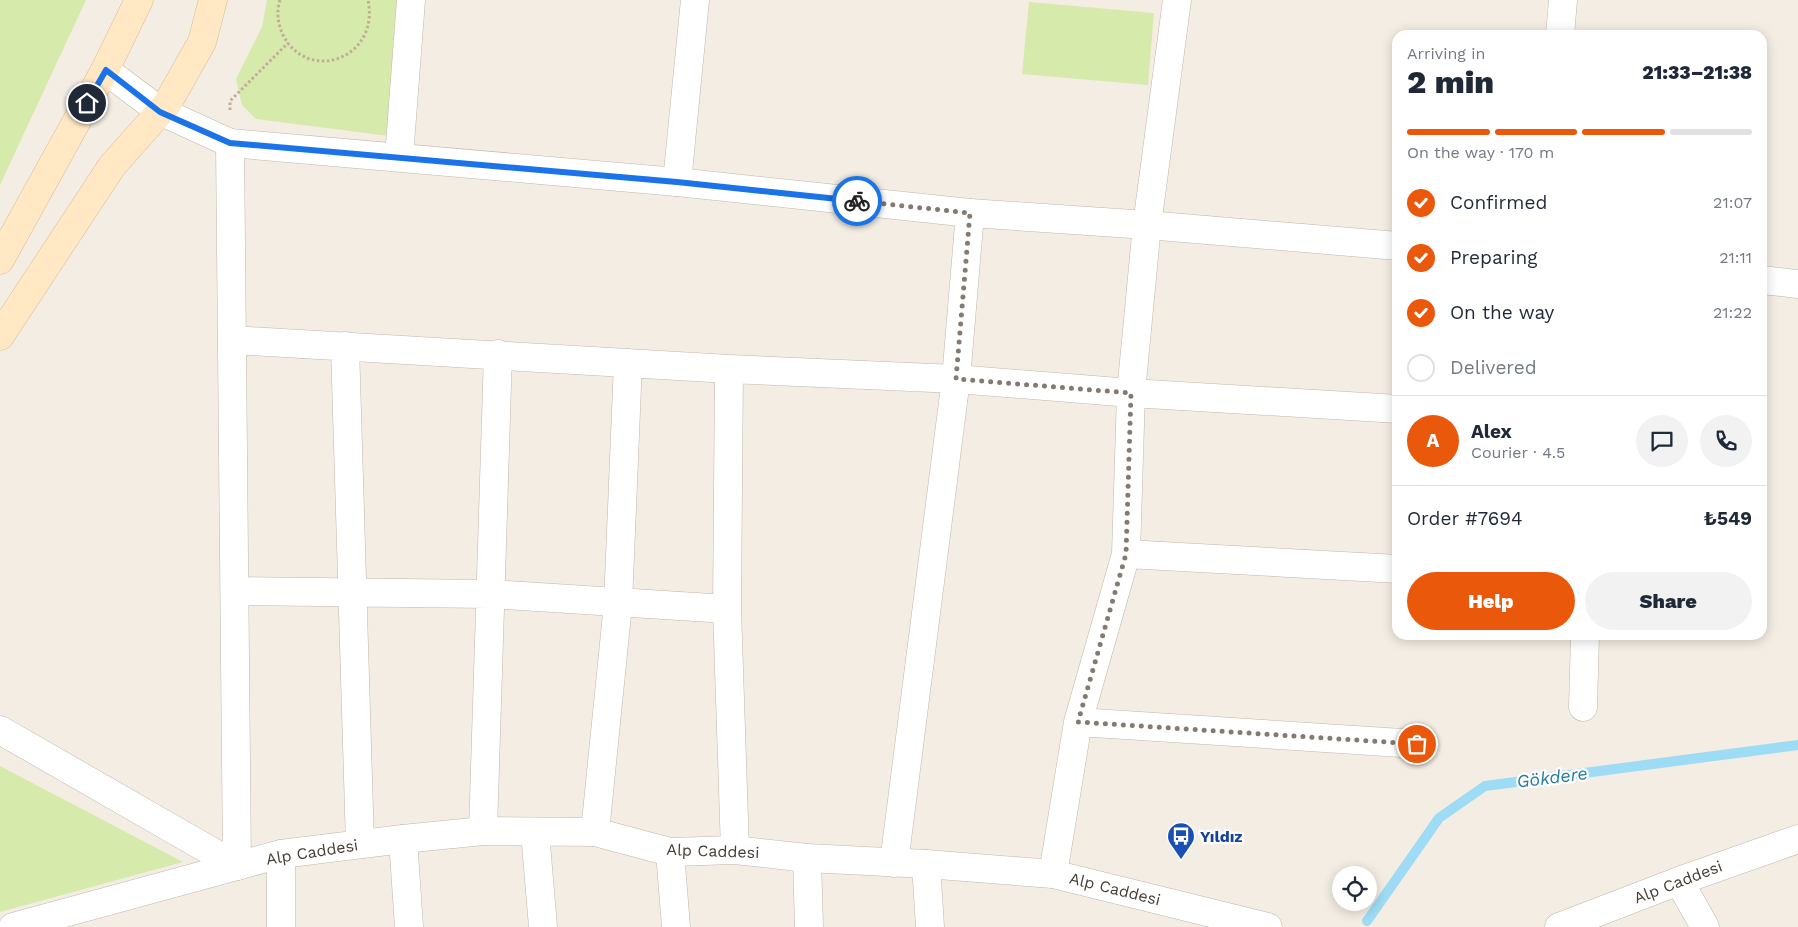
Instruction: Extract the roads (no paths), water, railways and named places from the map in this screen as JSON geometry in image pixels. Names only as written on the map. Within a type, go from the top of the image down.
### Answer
[{"type":"main road","points":[[0,260],[106,70],[139,0]]},
{"type":"main road","points":[[0,336],[112,166],[166,104],[202,42],[213,0]]},
{"type":"street","points":[[399,157],[411,0]]},
{"type":"street","points":[[677,182],[695,0]]},
{"type":"street","points":[[1053,874],[1078,722],[1126,554],[1131,393],[1147,225],[1177,0]]},
{"type":"street","points":[[1560,30],[1563,0]]},
{"type":"street","points":[[106,70],[160,112],[230,143],[677,182],[970,213],[1147,225],[1392,245]]},
{"type":"street","points":[[230,143],[237,866]]},
{"type":"street","points":[[894,863],[956,379],[970,213]]},
{"type":"street","points":[[1767,281],[1798,284]]},
{"type":"street","points":[[232,340],[498,354],[729,369],[956,379],[1131,393],[1392,409]]},
{"type":"street","points":[[345,346],[360,844]]},
{"type":"street","points":[[483,831],[498,354]]},
{"type":"street","points":[[595,832],[618,604],[628,363]]},
{"type":"street","points":[[729,369],[727,609],[735,850]]},
{"type":"street","points":[[1126,554],[1392,569]]},
{"type":"street","points":[[235,591],[490,594],[618,604],[727,609]]},
{"type":"street","points":[[1583,707],[1584,640]]},
{"type":"street","points":[[1078,722],[1417,744]]},
{"type":"street","points":[[0,730],[237,866]]},
{"type":"street","name":"Alp Caddesi","points":[[13,927],[280,854],[403,838],[483,831],[595,832],[670,852],[735,850],[807,858],[926,864],[1053,874],[1268,927]]},
{"type":"street","points":[[535,832],[543,927]]},
{"type":"street","points":[[403,838],[409,927]]},
{"type":"street","name":"Alp Caddesi","points":[[1560,927],[1679,881],[1798,839]]},
{"type":"street","points":[[670,852],[676,927]]},
{"type":"street","points":[[280,854],[281,927]]},
{"type":"street","points":[[807,858],[809,927]]},
{"type":"street","points":[[926,864],[930,927]]},
{"type":"street","points":[[1679,881],[1704,927]]},
{"type":"waterway","name":"Gökdere","points":[[1367,921],[1439,818],[1485,786],[1798,745]]},
{"type":"place","name":"Yıldız","points":[[1181,860]]}]
